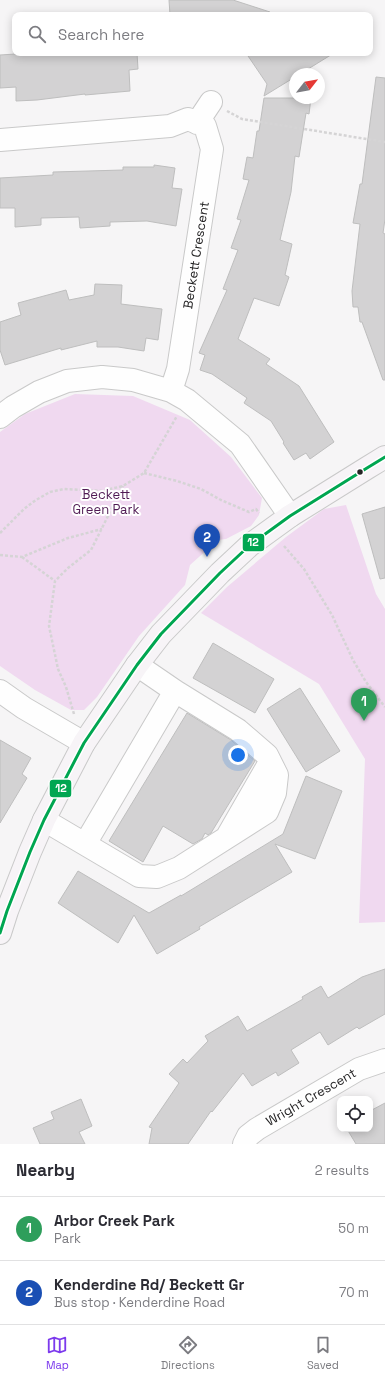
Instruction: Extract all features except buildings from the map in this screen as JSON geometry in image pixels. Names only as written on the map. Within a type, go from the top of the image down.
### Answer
[{"type":"street","points":[[0,140],[170,126],[188,119],[197,123],[210,102]]},
{"type":"street","name":"Beckett Crescent","points":[[179,395],[178,369],[212,149],[205,126],[197,123]]},
{"type":"street","points":[[0,417],[13,407],[39,392],[67,380],[102,377],[133,380],[179,395],[240,444],[290,516]]},
{"type":"street","points":[[0,933],[7,911],[44,820],[84,743],[137,665],[161,634],[220,573],[250,545],[290,516],[385,458]]},
{"type":"street","points":[[44,820],[139,876],[157,877],[179,868],[267,812],[275,793],[277,775],[267,755],[238,730],[137,665]]},
{"type":"street","points":[[0,691],[24,708],[84,743]]},
{"type":"street","points":[[85,844],[176,691]]},
{"type":"street","name":"Wright Crescent","points":[[244,1144],[248,1136],[257,1129],[359,1069],[385,1060]]},
{"type":"path","points":[[242,119],[385,142]]},
{"type":"path","points":[[0,533],[24,509],[50,492],[64,489],[102,490],[123,486],[144,473],[179,395]]},
{"type":"path","points":[[144,473],[177,481],[201,489],[221,500],[249,512],[256,508],[288,551],[304,569],[332,615],[353,660],[385,707]]},
{"type":"path","points":[[64,731],[75,713],[58,669],[49,626],[55,580],[92,550],[123,486]]},
{"type":"path","points":[[0,555],[22,557],[68,538],[102,529]]},
{"type":"path","points":[[22,557],[55,580]]},
{"type":"green space","name":"Beckett Green Park","points":[[75,394],[133,396],[190,420],[231,457],[262,498],[259,515],[251,526],[226,539],[218,540],[190,565],[185,585],[139,636],[97,697],[84,710],[71,710],[35,690],[0,666],[0,432],[25,414]]},
{"type":"green space","points":[[346,505],[376,594],[385,609],[385,922],[359,923],[365,759],[319,684],[201,613],[227,587],[286,537],[324,509]]},
{"type":"transit line","name":"12","points":[[0,933],[7,911],[44,820],[84,743],[137,665],[161,634],[220,573],[250,545],[290,516],[385,457]]},
{"type":"place","name":"Kenderdine Rd/ Beckett Gr","points":[[207,557]]},
{"type":"place","name":"Arbor Creek Park","points":[[364,721]]}]
